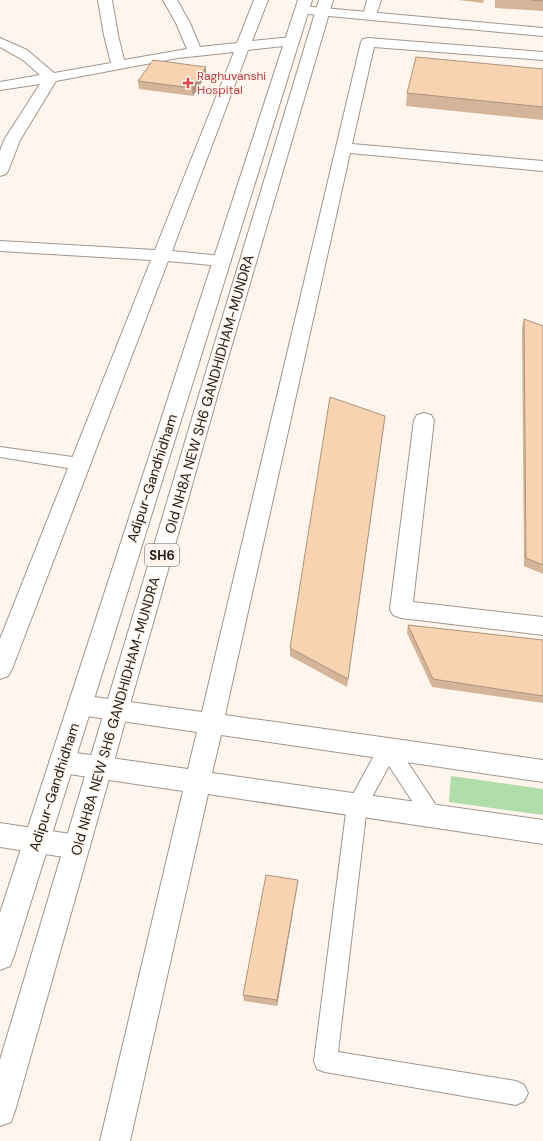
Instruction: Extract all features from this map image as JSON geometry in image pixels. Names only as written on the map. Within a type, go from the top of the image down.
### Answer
[{"type":"street","points":[[105,0],[111,35],[119,66]]},
{"type":"street","points":[[170,0],[183,23],[195,52]]},
{"type":"street","points":[[0,669],[261,0]]},
{"type":"street","points":[[370,16],[374,0]]},
{"type":"street","points":[[314,5],[370,16],[543,32]]},
{"type":"street","name":"Adipur-Gandhidham","points":[[0,956],[292,41],[314,5]]},
{"type":"street","name":"Old NH8A NEW SH6 GANDHIDHAM-MUNDRA","points":[[0,1111],[217,364],[314,5]]},
{"type":"street","points":[[0,86],[195,52],[292,41]]},
{"type":"street","points":[[0,42],[13,47],[32,58],[51,78]]},
{"type":"street","points":[[115,1141],[368,42],[543,56]]},
{"type":"street","points":[[0,170],[12,140],[51,78]]},
{"type":"street","points":[[344,148],[543,166]]},
{"type":"street","points":[[0,246],[162,255],[222,261]]},
{"type":"street","points":[[424,420],[401,609],[543,626]]},
{"type":"street","points":[[80,705],[543,771]]},
{"type":"street","points":[[62,762],[543,832]]},
{"type":"street","points":[[0,835],[77,847]]},
{"type":"lane","points":[[0,452],[80,464]]},
{"type":"lane","points":[[433,816],[388,749],[357,805],[325,1061],[516,1093]]},
{"type":"green space","points":[[451,776],[543,789],[543,815],[449,802]]},
{"type":"building","points":[[416,57],[543,69],[543,107],[407,93]]},
{"type":"building","points":[[153,60],[206,67],[192,88],[138,81]]},
{"type":"building","points":[[524,319],[543,326],[543,565],[526,558]]},
{"type":"building","points":[[330,397],[385,416],[348,679],[290,648]]},
{"type":"building","points":[[408,625],[543,640],[543,696],[433,679]]},
{"type":"building","points":[[266,875],[298,880],[277,1000],[243,995]]},
{"type":"place","name":"Raghuvanshi Hospital","points":[[188,83]]}]
